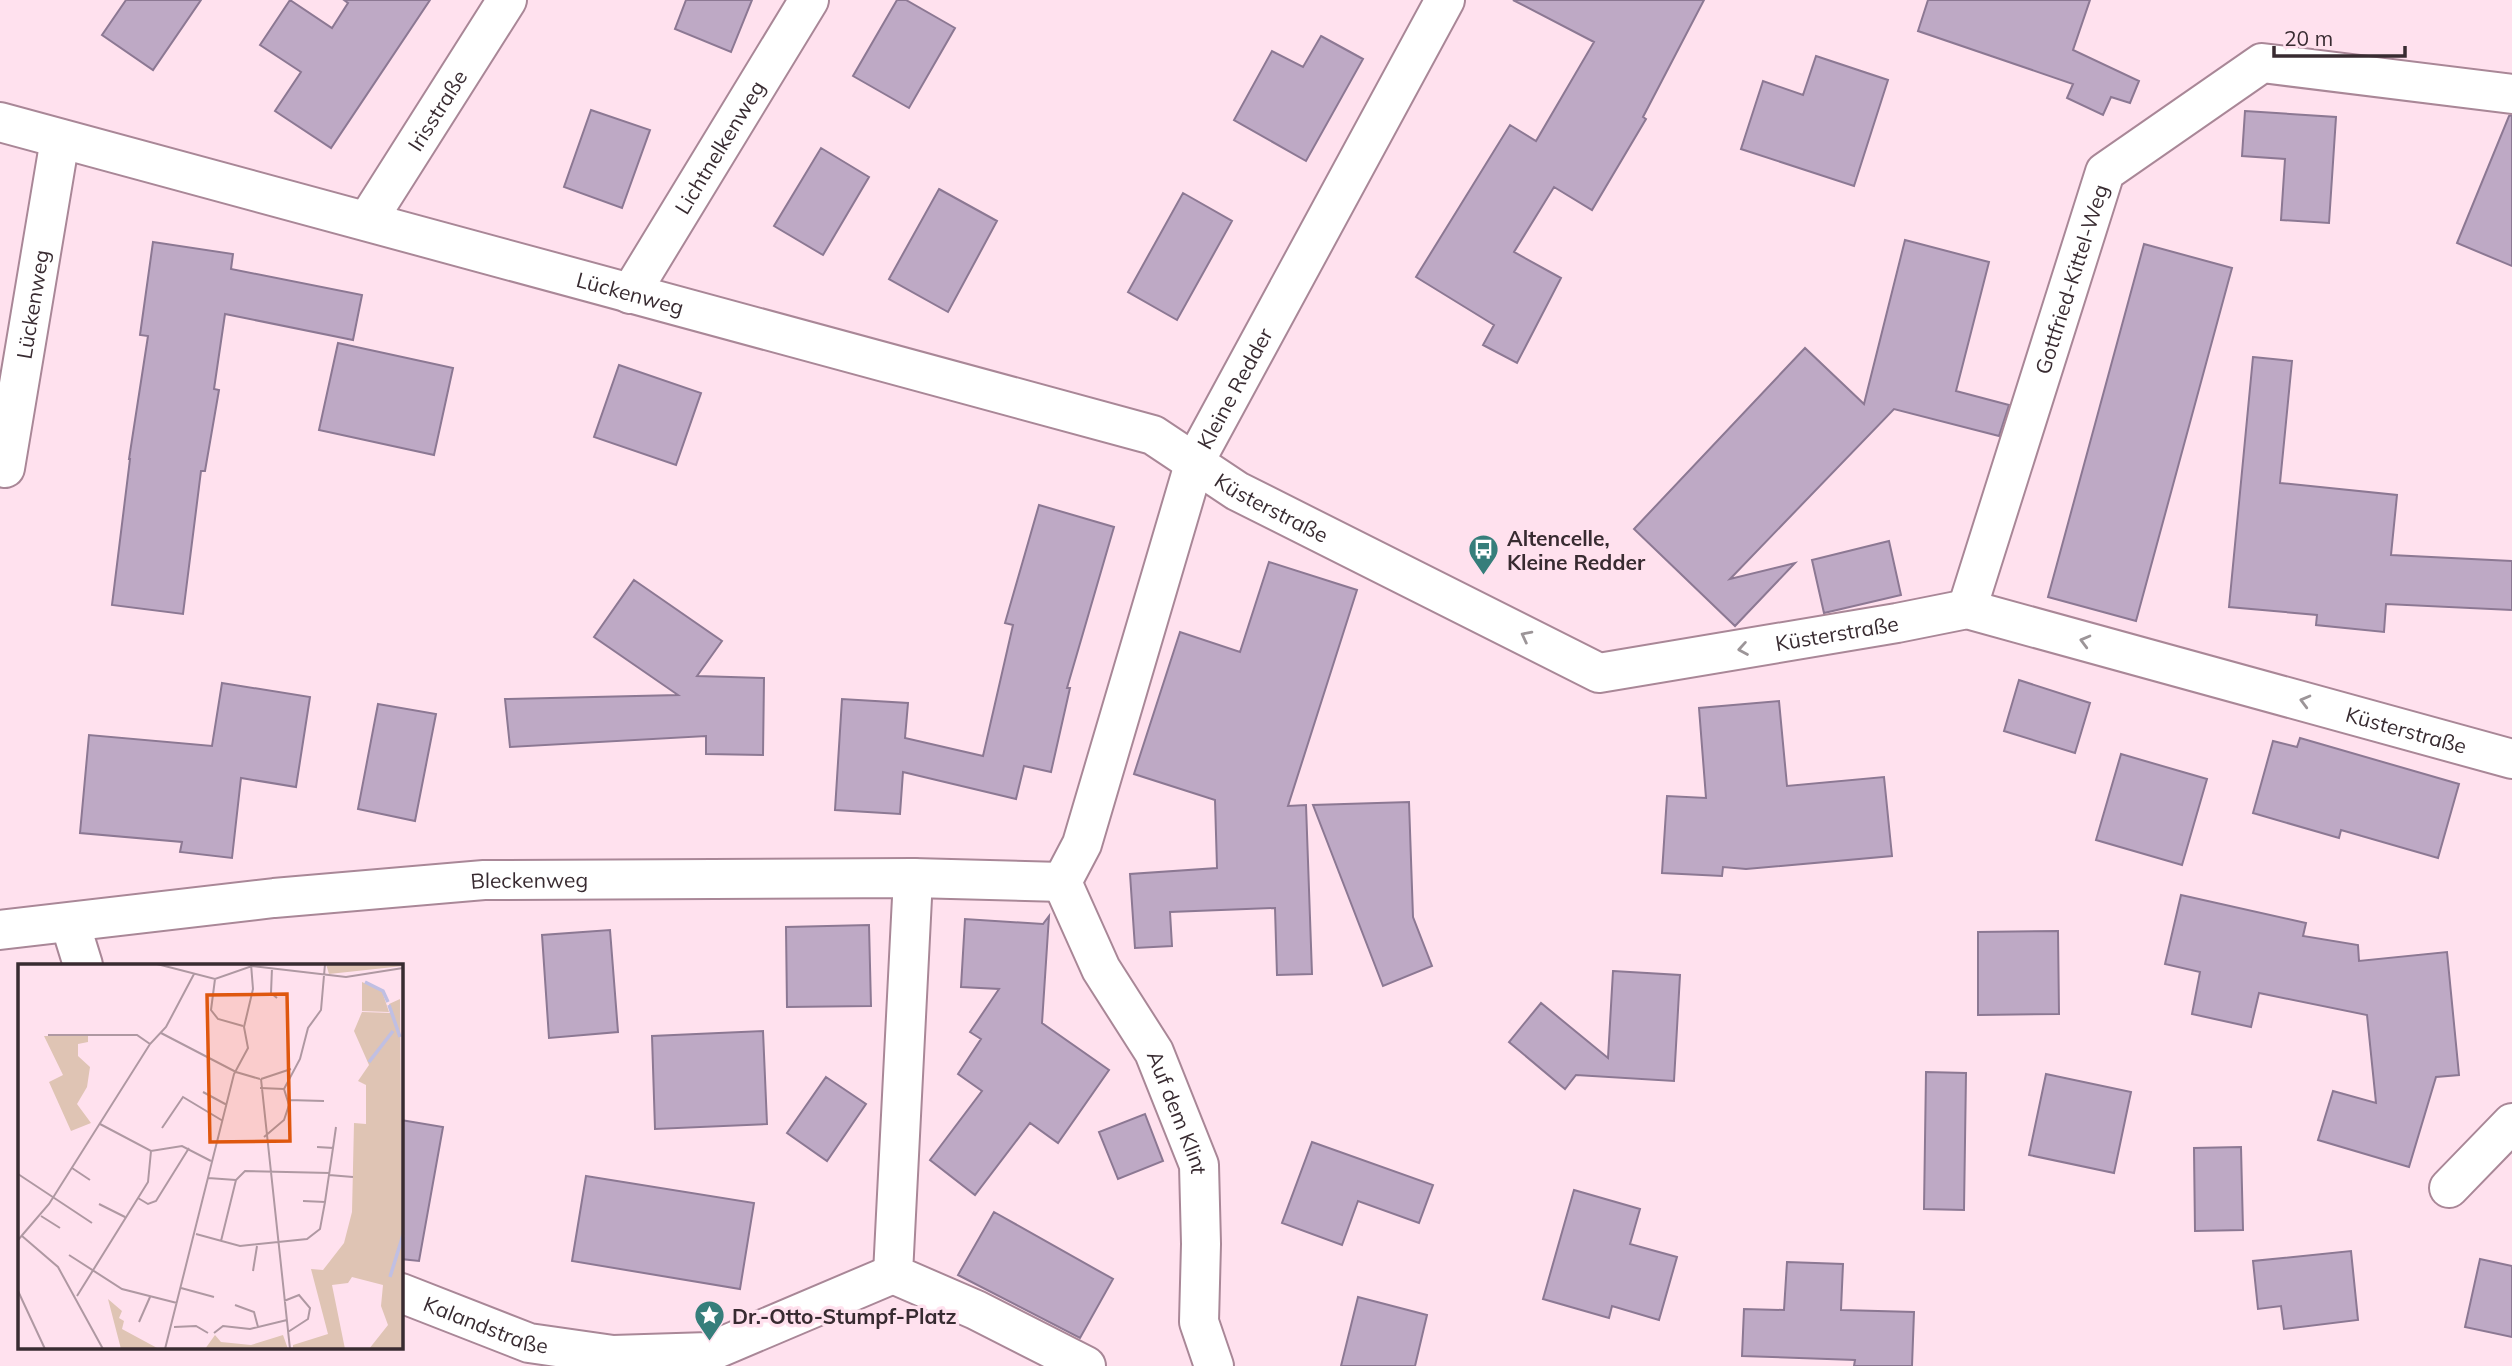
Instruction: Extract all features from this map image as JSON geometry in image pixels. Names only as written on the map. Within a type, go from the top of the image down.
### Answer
[{"type":"street","name":"Irisstraße","points":[[367,221],[507,0]]},
{"type":"street","name":"Lichtnelkenweg","points":[[630,294],[808,0]]},
{"type":"street","name":"Kleine Redder","points":[[1062,882],[1082,844],[1195,461],[1445,0]]},
{"type":"street","name":"Gottfried-Kittel-Weg","points":[[1967,609],[2105,172],[2262,63],[2512,94]]},
{"type":"street","name":"Lückenweg","points":[[0,122],[1153,435],[1195,461]]},
{"type":"street","name":"Lückenweg","points":[[5,468],[60,139]]},
{"type":"street","name":"Küsterstraße","points":[[1195,461],[1237,491],[1599,673],[1967,609],[2512,759]]},
{"type":"street","name":"Bleckenweg","points":[[0,930],[274,898],[484,880],[913,878],[1062,882]]},
{"type":"street","points":[[913,878],[893,1274],[976,1310],[1086,1366]]},
{"type":"street","name":"Auf dem Klint","points":[[1062,882],[1101,969],[1154,1052],[1199,1165],[1199,1322],[1214,1366]]},
{"type":"street","points":[[70,923],[83,964]]},
{"type":"street","points":[[2449,1188],[2512,1123]]},
{"type":"street","name":"Kalandstraße","points":[[402,1293],[529,1343],[613,1355],[708,1359],[893,1274]]},
{"type":"building","points":[[126,0],[201,0],[153,70],[102,35]]},
{"type":"building","points":[[290,0],[332,28],[348,3],[344,0],[430,0],[331,148],[275,111],[301,72],[260,45]]},
{"type":"building","points":[[686,0],[752,0],[731,52],[675,29]]},
{"type":"building","points":[[897,0],[906,0],[955,28],[909,108],[853,76]]},
{"type":"building","points":[[1513,0],[1704,0],[1643,117],[1646,119],[1592,210],[1554,187],[1514,252],[1561,278],[1517,363],[1483,345],[1494,325],[1416,277],[1510,125],[1536,141],[1594,42]]},
{"type":"building","points":[[1928,0],[2090,0],[2073,50],[2139,81],[2130,103],[2111,97],[2103,115],[2067,98],[2073,84],[1918,31]]},
{"type":"building","points":[[1321,36],[1363,59],[1306,161],[1234,120],[1272,51],[1303,67]]},
{"type":"building","points":[[1816,56],[1888,80],[1854,186],[1741,149],[1763,81],[1803,95]]},
{"type":"building","points":[[591,110],[650,130],[622,208],[564,187]]},
{"type":"building","points":[[2245,111],[2336,117],[2329,223],[2281,220],[2285,159],[2242,156]]},
{"type":"building","points":[[2512,115],[2512,266],[2457,243],[2509,116]]},
{"type":"building","points":[[821,148],[869,177],[823,255],[774,226]]},
{"type":"building","points":[[939,189],[997,221],[948,312],[889,279]]},
{"type":"building","points":[[1183,193],[1232,221],[1177,320],[1128,292]]},
{"type":"building","points":[[1905,240],[1989,262],[1956,391],[2009,405],[1999,436],[1894,409],[1730,579],[1795,563],[1735,626],[1634,529],[1805,348],[1864,404]]},
{"type":"building","points":[[153,242],[233,254],[231,269],[362,295],[353,340],[225,314],[214,389],[219,390],[205,471],[201,471],[183,614],[112,605],[129,459],[148,336],[140,335]]},
{"type":"building","points":[[2144,244],[2232,268],[2136,621],[2048,597]]},
{"type":"building","points":[[338,343],[453,368],[434,455],[319,430]]},
{"type":"building","points":[[2253,357],[2292,361],[2280,483],[2397,495],[2391,555],[2512,561],[2512,610],[2386,604],[2384,632],[2316,625],[2317,615],[2229,607]]},
{"type":"building","points":[[619,365],[701,393],[676,465],[594,437]]},
{"type":"building","points":[[1039,505],[1114,527],[1067,688],[1070,688],[1051,772],[1024,766],[1016,799],[903,772],[900,814],[835,810],[842,699],[908,703],[905,738],[983,756],[1013,625],[1005,623]]},
{"type":"building","points":[[1889,541],[1901,595],[1824,613],[1812,560]]},
{"type":"building","points":[[1269,562],[1357,590],[1288,806],[1306,805],[1312,974],[1277,975],[1275,908],[1170,912],[1172,946],[1135,948],[1130,874],[1217,868],[1215,800],[1134,774],[1180,632],[1240,652]]},
{"type":"building","points":[[634,580],[722,641],[697,676],[764,678],[763,755],[706,754],[706,736],[510,747],[505,699],[678,695],[594,637]]},
{"type":"building","points":[[2019,680],[2090,703],[2075,753],[2004,731]]},
{"type":"building","points":[[222,683],[310,697],[296,787],[241,778],[232,858],[180,852],[182,842],[80,833],[89,735],[212,746]]},
{"type":"building","points":[[1779,701],[1787,786],[1884,777],[1892,856],[1746,869],[1723,867],[1722,876],[1662,873],[1667,796],[1706,798],[1699,708]]},
{"type":"building","points":[[378,704],[436,714],[415,821],[358,809]]},
{"type":"building","points":[[2300,738],[2459,784],[2438,858],[2341,830],[2339,838],[2253,813],[2273,741],[2297,747]]},
{"type":"building","points":[[2121,754],[2207,779],[2182,865],[2096,840]]},
{"type":"building","points":[[1409,802],[1413,917],[1432,966],[1383,986],[1313,805]]},
{"type":"building","points":[[2181,895],[2306,923],[2303,936],[2358,945],[2359,961],[2447,952],[2459,1075],[2436,1077],[2409,1167],[2318,1140],[2333,1091],[2376,1103],[2367,1015],[2259,993],[2251,1027],[2192,1014],[2200,972],[2165,964]]},
{"type":"building","points":[[1049,916],[1042,1023],[1109,1070],[1058,1143],[1030,1123],[975,1195],[930,1160],[982,1091],[958,1074],[981,1039],[970,1032],[999,989],[961,987],[965,919],[1043,924]]},
{"type":"building","points":[[869,925],[871,1006],[787,1007],[786,927]]},
{"type":"building","points":[[610,930],[618,1032],[549,1038],[542,935]]},
{"type":"building","points":[[2058,931],[2059,1014],[1978,1015],[1978,932]]},
{"type":"building","points":[[1613,971],[1680,975],[1674,1081],[1576,1075],[1565,1089],[1509,1042],[1541,1003],[1608,1058]]},
{"type":"building","points":[[763,1031],[767,1124],[655,1129],[652,1036]]},
{"type":"building","points":[[1926,1072],[1966,1073],[1964,1210],[1924,1209]]},
{"type":"building","points":[[2046,1074],[2131,1092],[2114,1173],[2029,1155]]},
{"type":"building","points":[[826,1077],[866,1104],[827,1161],[787,1133]]},
{"type":"building","points":[[1145,1114],[1163,1161],[1118,1179],[1099,1132]]},
{"type":"building","points":[[402,1120],[443,1127],[419,1261],[402,1259]]},
{"type":"building","points":[[1312,1142],[1433,1185],[1419,1223],[1358,1201],[1342,1245],[1282,1223]]},
{"type":"building","points":[[2241,1147],[2243,1230],[2195,1231],[2194,1148]]},
{"type":"building","points":[[586,1176],[754,1203],[740,1289],[572,1261]]},
{"type":"building","points":[[1574,1190],[1640,1209],[1630,1244],[1677,1257],[1659,1320],[1612,1306],[1609,1318],[1543,1299]]},
{"type":"building","points":[[994,1212],[1113,1279],[1080,1338],[958,1275]]},
{"type":"building","points":[[2351,1251],[2358,1320],[2284,1329],[2281,1306],[2258,1309],[2253,1261]]},
{"type":"building","points":[[2480,1259],[2512,1266],[2512,1337],[2465,1327]]},
{"type":"building","points":[[1787,1262],[1843,1264],[1841,1310],[1914,1312],[1912,1366],[1854,1366],[1855,1360],[1742,1356],[1744,1309],[1784,1310]]},
{"type":"building","points":[[1358,1297],[1427,1315],[1415,1366],[1341,1366]]},
{"type":"place","name":"Altencelle, Kleine Redder","points":[[1484,577]]},
{"type":"place","name":"Dr.-Otto-Stumpf-Platz","points":[[709,1343]]}]
